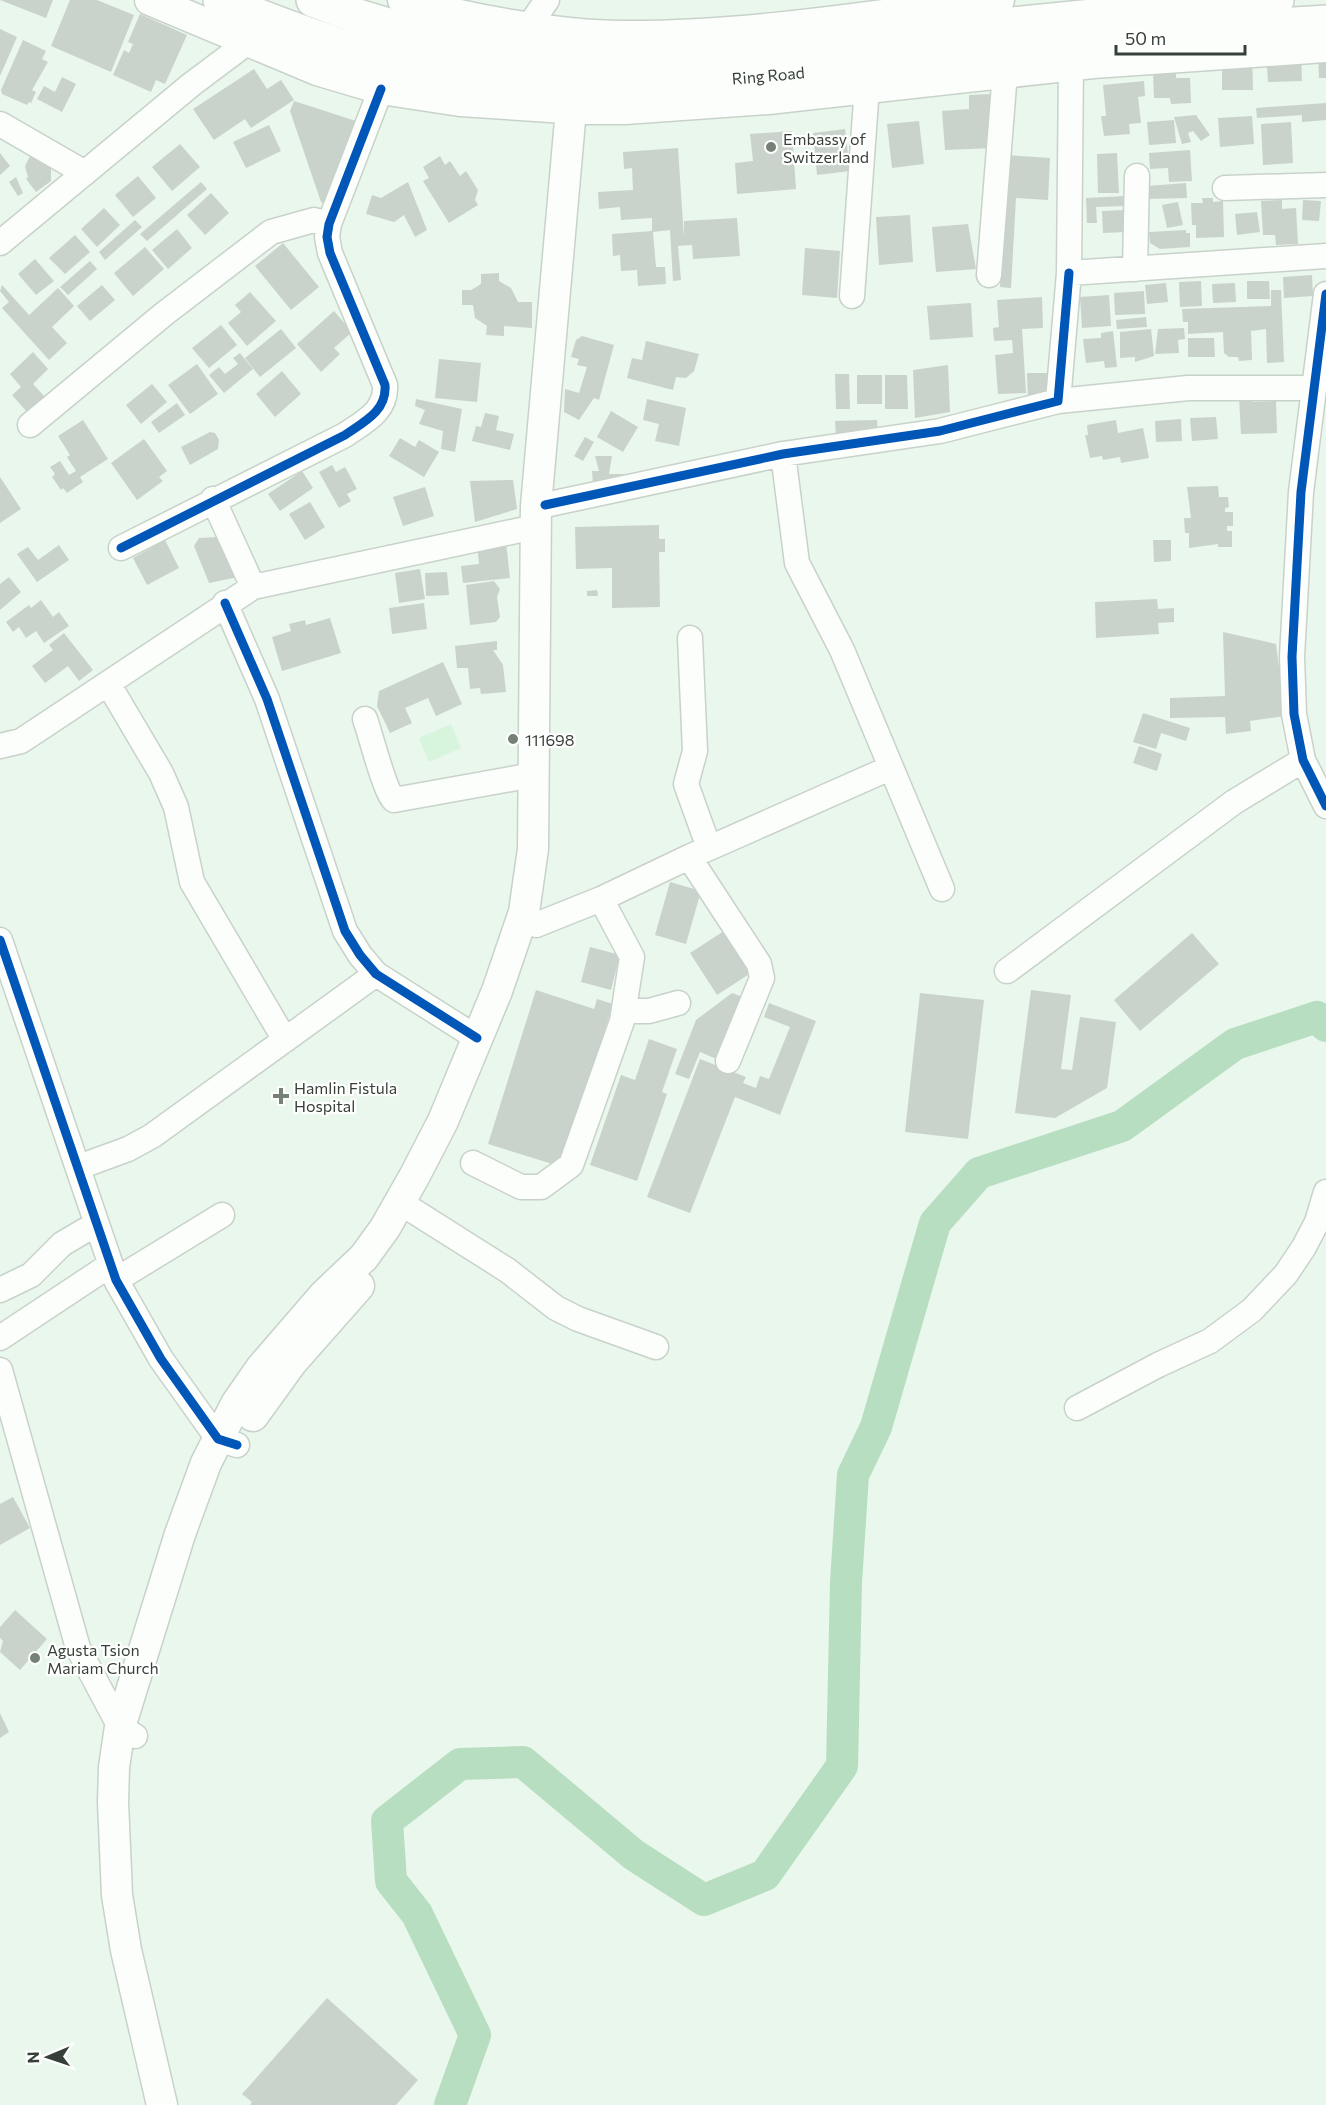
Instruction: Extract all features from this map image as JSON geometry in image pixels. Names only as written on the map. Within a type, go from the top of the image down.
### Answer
[{"type":"highway","name":"Ring Road","points":[[220,0],[290,30],[351,50],[462,75],[548,85],[615,86],[775,75],[1122,35],[1326,22]]},
{"type":"highway","name":"Ring Road","points":[[313,0],[359,18],[422,34],[516,51],[650,57],[812,46],[1145,10],[1278,0]]},
{"type":"main road","points":[[150,0],[317,70],[381,89],[460,101],[576,109],[625,109],[768,99],[1071,65],[1230,51],[1326,47]]},
{"type":"main road","points":[[403,0],[529,26],[623,36],[761,28],[999,0]]},
{"type":"main road","points":[[227,1442],[236,1404],[261,1368],[324,1295],[364,1257],[385,1228],[443,1121],[515,942],[524,912],[533,849],[540,516],[576,109]]},
{"type":"main road","points":[[162,2105],[126,1950],[117,1895],[112,1837],[113,1790],[127,1731],[180,1534],[199,1480],[227,1442],[377,1264],[441,1160],[512,1001],[536,925],[548,852],[540,516]]},
{"type":"main road","points":[[127,1731],[134,1893],[181,2105]]},
{"type":"street","points":[[529,26],[547,0]]},
{"type":"street","points":[[0,243],[192,84],[248,42]]},
{"type":"street","points":[[1058,401],[1070,273],[1071,65]]},
{"type":"street","points":[[989,275],[1005,72]]},
{"type":"street","points":[[852,296],[867,87]]},
{"type":"street","points":[[121,548],[213,499],[345,435],[376,412],[386,395],[385,385],[330,253],[327,237],[329,224],[381,89]]},
{"type":"street","points":[[0,124],[85,173]]},
{"type":"street","points":[[1135,269],[1137,176]]},
{"type":"street","points":[[1225,188],[1326,185]]},
{"type":"street","points":[[30,424],[164,314],[271,232],[314,220],[329,224]]},
{"type":"street","points":[[1070,273],[1326,256]]},
{"type":"street","points":[[1326,294],[1301,492],[1293,646],[1294,714],[1303,760],[1326,806]]},
{"type":"street","points":[[1,743],[21,741],[109,686],[225,603],[253,587],[783,454],[940,431],[1058,401],[1188,388],[1314,388]]},
{"type":"street","points":[[783,454],[797,563],[842,650],[942,889]]},
{"type":"street","points":[[213,499],[253,587]]},
{"type":"street","points":[[225,603],[267,699],[345,931],[360,955],[376,974],[477,1038]]},
{"type":"street","points":[[690,638],[696,751],[686,784],[699,852],[759,964],[762,978],[728,1061]]},
{"type":"street","points":[[109,686],[161,773],[176,807],[192,882],[285,1040]]},
{"type":"street","points":[[365,719],[379,756],[386,790],[394,800],[533,775]]},
{"type":"street","points":[[1007,971],[1234,802],[1303,760]]},
{"type":"street","points":[[536,925],[601,899],[699,852],[890,768]]},
{"type":"street","points":[[474,1164],[521,1186],[531,1187],[541,1187],[571,1165],[624,1011],[632,957],[601,899]]},
{"type":"street","points":[[0,940],[79,1167],[113,1273],[161,1359],[227,1442]]},
{"type":"street","points":[[79,1167],[128,1149],[152,1136],[376,974]]},
{"type":"street","points":[[624,1011],[649,1011],[678,1003]]},
{"type":"street","points":[[1077,1408],[1158,1365],[1210,1341],[1252,1310],[1286,1274],[1304,1247],[1317,1222],[1326,1192]]},
{"type":"street","points":[[412,1210],[507,1270],[556,1308],[578,1319],[656,1347]]},
{"type":"street","points":[[0,1338],[113,1273],[222,1215]]},
{"type":"street","points":[[0,1290],[31,1275],[62,1244],[96,1224]]},
{"type":"street","points":[[0,1370],[78,1648],[127,1731]]},
{"type":"green space","points":[[451,724],[461,748],[429,762],[419,738]]},
{"type":"building","points":[[0,0],[53,0],[46,18]]},
{"type":"building","points":[[70,0],[97,0],[134,15],[111,72],[51,46]]},
{"type":"building","points":[[140,14],[187,35],[165,84],[156,80],[151,92],[113,75],[124,50],[129,53],[133,44],[128,42]]},
{"type":"building","points":[[0,29],[17,37],[0,76]]},
{"type":"building","points":[[23,40],[46,51],[42,59],[48,62],[32,90],[36,92],[31,103],[27,105],[2,94],[1,90]]},
{"type":"building","points":[[1266,53],[1301,55],[1302,81],[1268,82]]},
{"type":"building","points":[[1318,53],[1326,53],[1326,78],[1319,78]]},
{"type":"building","points":[[1252,55],[1253,90],[1222,90],[1222,64]]},
{"type":"building","points":[[254,69],[267,89],[281,80],[294,100],[251,128],[245,119],[214,140],[193,109]]},
{"type":"building","points":[[1176,72],[1176,78],[1190,78],[1191,103],[1171,104],[1170,98],[1154,98],[1153,73]]},
{"type":"building","points":[[62,77],[76,84],[62,112],[37,99],[44,86],[55,92]]},
{"type":"building","points":[[1144,81],[1145,96],[1138,97],[1141,123],[1129,124],[1130,134],[1104,136],[1101,116],[1106,116],[1103,85]]},
{"type":"building","points":[[992,94],[995,148],[945,150],[942,111],[969,109],[969,95]]},
{"type":"building","points":[[294,101],[359,122],[327,205],[321,202],[290,111]]},
{"type":"building","points":[[1326,103],[1326,120],[1302,122],[1302,115],[1257,118],[1256,108]]},
{"type":"building","points":[[1196,115],[1210,135],[1201,141],[1193,131],[1188,133],[1191,142],[1182,144],[1174,117]]},
{"type":"building","points":[[1252,116],[1254,144],[1220,147],[1218,118]]},
{"type":"building","points":[[1174,120],[1176,143],[1149,145],[1147,122]]},
{"type":"building","points":[[919,121],[924,164],[892,168],[887,124]]},
{"type":"building","points":[[1291,122],[1293,163],[1263,165],[1261,124]]},
{"type":"building","points":[[269,125],[281,151],[246,168],[233,142]]},
{"type":"building","points":[[845,129],[850,171],[817,175],[813,133]]},
{"type":"building","name":"Embassy of Switzerland","points":[[792,131],[796,189],[737,194],[735,163],[753,161],[750,134]]},
{"type":"building","points":[[180,144],[200,167],[172,191],[152,167]]},
{"type":"building","points":[[678,148],[684,238],[684,221],[737,218],[740,256],[693,259],[692,245],[678,246],[681,280],[673,281],[670,230],[653,232],[656,267],[665,267],[666,284],[638,286],[637,270],[621,271],[620,255],[613,256],[612,234],[652,231],[652,218],[621,220],[620,207],[599,209],[598,192],[633,190],[632,168],[624,169],[623,152]]},
{"type":"building","points":[[1190,150],[1192,181],[1169,182],[1168,168],[1150,169],[1149,153]]},
{"type":"building","points":[[0,153],[10,166],[0,175]]},
{"type":"building","points":[[1117,153],[1119,193],[1098,193],[1097,154]]},
{"type":"building","points":[[31,154],[38,155],[38,161],[47,162],[51,167],[51,181],[36,192],[26,179],[28,177],[25,166]]},
{"type":"building","points":[[1007,155],[1050,158],[1048,200],[1016,198],[1011,288],[1000,287]]},
{"type":"building","points":[[440,156],[445,165],[450,161],[460,176],[466,171],[478,190],[475,200],[478,205],[449,223],[423,181],[429,178],[423,167]]},
{"type":"building","points":[[138,176],[156,198],[133,217],[115,195]]},
{"type":"building","points":[[16,177],[23,193],[18,196],[9,182]]},
{"type":"building","points":[[201,182],[207,189],[147,241],[140,234]]},
{"type":"building","points":[[408,182],[427,230],[415,237],[404,215],[394,222],[366,214],[372,195],[381,198]]},
{"type":"building","points":[[1186,183],[1187,198],[1148,199],[1147,186]]},
{"type":"building","points":[[211,193],[229,213],[205,235],[187,215]]},
{"type":"building","points":[[1125,196],[1125,206],[1096,207],[1097,223],[1087,223],[1086,198]]},
{"type":"building","points":[[1202,198],[1213,198],[1213,202],[1223,201],[1224,237],[1196,238],[1196,225],[1192,225],[1191,203],[1203,203]]},
{"type":"building","points":[[1282,200],[1282,209],[1296,208],[1298,244],[1276,245],[1275,235],[1263,235],[1261,201]]},
{"type":"building","points":[[1303,200],[1321,201],[1319,221],[1302,220]]},
{"type":"building","points":[[1178,202],[1183,225],[1167,228],[1162,205]]},
{"type":"building","points":[[104,208],[120,225],[97,247],[81,229]]},
{"type":"building","points":[[1125,210],[1126,232],[1103,233],[1102,211]]},
{"type":"building","points":[[1257,212],[1260,232],[1237,235],[1235,214]]},
{"type":"building","points":[[910,215],[913,262],[879,265],[876,217]]},
{"type":"building","points":[[135,220],[142,227],[105,260],[99,252]]},
{"type":"building","points":[[968,224],[976,269],[936,272],[932,227]]},
{"type":"building","points":[[177,229],[192,248],[168,269],[152,250]]},
{"type":"building","points":[[1186,230],[1186,233],[1190,233],[1190,247],[1160,249],[1150,243],[1149,232]]},
{"type":"building","points":[[75,235],[90,252],[65,274],[49,258]]},
{"type":"building","points":[[283,243],[319,287],[291,310],[255,266]]},
{"type":"building","points":[[145,247],[164,269],[133,296],[114,273]]},
{"type":"building","points":[[805,248],[840,251],[837,298],[802,295]]},
{"type":"building","points":[[35,259],[54,281],[36,295],[18,274]]},
{"type":"building","points":[[90,261],[97,269],[68,295],[60,287]]},
{"type":"building","points":[[499,273],[499,281],[511,288],[518,302],[532,302],[532,328],[504,326],[504,336],[486,335],[487,326],[475,318],[473,305],[462,305],[462,290],[471,290],[481,284],[481,274]]},
{"type":"building","points":[[1312,275],[1313,296],[1284,298],[1283,277]]},
{"type":"building","points":[[1201,281],[1202,306],[1180,307],[1179,282]]},
{"type":"building","points":[[1247,281],[1269,281],[1270,299],[1247,299]]},
{"type":"building","points":[[1166,283],[1168,302],[1147,304],[1145,285]]},
{"type":"building","points":[[1235,283],[1236,302],[1213,303],[1212,284]]},
{"type":"building","points":[[2,285],[29,315],[58,288],[74,306],[52,327],[67,343],[49,360],[2,308],[9,302],[0,291]]},
{"type":"building","points":[[102,285],[115,300],[90,321],[77,306]]},
{"type":"building","points":[[1271,290],[1281,290],[1284,362],[1267,363],[1266,329],[1251,331],[1252,360],[1239,361],[1238,357],[1229,357],[1224,353],[1223,332],[1188,334],[1188,322],[1183,322],[1182,309],[1271,306]]},
{"type":"building","points":[[1144,291],[1145,314],[1115,315],[1114,293]]},
{"type":"building","points":[[250,292],[276,321],[247,346],[228,323],[241,312],[235,305]]},
{"type":"building","points":[[1109,295],[1111,326],[1082,328],[1080,297]]},
{"type":"building","points":[[1042,297],[1043,328],[1022,329],[1026,393],[998,394],[995,355],[1013,353],[1012,340],[994,341],[993,328],[999,327],[997,300]]},
{"type":"building","points":[[971,303],[973,337],[930,340],[927,306]]},
{"type":"building","points":[[334,311],[352,332],[334,348],[340,354],[321,372],[297,344]]},
{"type":"building","points":[[1146,317],[1147,327],[1117,329],[1116,320]]},
{"type":"building","points":[[221,325],[237,345],[209,368],[192,348]]},
{"type":"building","points":[[1184,328],[1185,339],[1178,340],[1179,353],[1155,354],[1158,329]]},
{"type":"building","points":[[281,329],[296,348],[260,377],[245,358]]},
{"type":"building","points":[[1151,329],[1154,356],[1135,362],[1135,357],[1120,358],[1120,332]]},
{"type":"building","points":[[1113,331],[1117,367],[1105,368],[1104,361],[1086,363],[1083,339],[1101,338],[1101,333]]},
{"type":"building","points":[[582,336],[614,345],[599,400],[594,398],[579,420],[564,412],[565,389],[579,393],[587,367],[577,365],[579,359],[571,357],[576,340]]},
{"type":"building","points":[[1188,338],[1214,338],[1215,357],[1188,357]]},
{"type":"building","points":[[646,341],[699,354],[694,371],[686,378],[676,377],[673,390],[627,378],[632,358],[642,360]]},
{"type":"building","points":[[33,352],[48,369],[33,384],[44,396],[27,412],[12,395],[21,387],[10,374]]},
{"type":"building","points":[[240,353],[253,369],[224,393],[209,375],[219,367],[225,374],[238,364],[233,358]]},
{"type":"building","points":[[439,359],[481,363],[477,402],[435,398]]},
{"type":"building","points":[[197,364],[218,394],[190,414],[168,385]]},
{"type":"building","points":[[948,365],[950,412],[915,418],[913,370]]},
{"type":"building","points":[[282,371],[301,394],[275,417],[256,394]]},
{"type":"building","points":[[1027,373],[1057,373],[1057,394],[1028,402]]},
{"type":"building","points":[[835,374],[849,374],[850,409],[836,409]]},
{"type":"building","points":[[857,375],[882,375],[882,404],[857,404]]},
{"type":"building","points":[[885,375],[907,375],[908,409],[885,409]]},
{"type":"building","points":[[152,384],[167,402],[141,424],[126,405]]},
{"type":"building","points":[[1239,397],[1252,397],[1253,402],[1276,401],[1277,433],[1241,434]]},
{"type":"building","points":[[416,399],[462,409],[455,452],[441,449],[443,431],[419,424],[425,410],[415,406]]},
{"type":"building","points":[[647,399],[686,408],[679,446],[655,441],[659,424],[643,420]]},
{"type":"building","points":[[177,403],[185,415],[159,433],[151,422]]},
{"type":"building","points":[[611,411],[638,427],[623,452],[597,437]]},
{"type":"building","points":[[485,413],[499,416],[496,430],[514,434],[510,450],[472,441],[476,426],[481,427]]},
{"type":"building","points":[[1216,417],[1218,439],[1192,441],[1190,418]]},
{"type":"building","points":[[1181,419],[1182,441],[1156,442],[1155,421]]},
{"type":"building","points":[[83,420],[108,459],[80,477],[83,482],[67,493],[63,488],[61,490],[52,477],[55,474],[50,467],[60,461],[69,475],[76,471],[67,457],[70,455],[58,436]]},
{"type":"building","points":[[877,420],[878,434],[836,436],[835,421]]},
{"type":"building","points":[[1116,420],[1118,433],[1143,428],[1149,458],[1121,463],[1120,457],[1103,460],[1102,456],[1090,458],[1085,435],[1088,435],[1087,425]]},
{"type":"building","points":[[210,432],[215,433],[219,440],[218,449],[190,465],[181,447]]},
{"type":"building","points":[[585,437],[594,442],[583,461],[574,456]]},
{"type":"building","points":[[400,438],[415,447],[419,440],[439,452],[424,477],[389,456]]},
{"type":"building","points":[[144,439],[167,471],[159,477],[163,481],[137,500],[111,463]]},
{"type":"building","points":[[595,456],[612,456],[609,474],[625,474],[625,480],[593,484],[592,471],[599,471]]},
{"type":"building","points":[[332,465],[336,472],[345,467],[357,489],[347,494],[351,501],[339,508],[319,472]]},
{"type":"building","points":[[302,471],[313,488],[280,511],[268,494]]},
{"type":"building","points":[[0,477],[21,509],[0,523]]},
{"type":"building","points":[[513,480],[517,509],[475,522],[470,481]]},
{"type":"building","points":[[1218,486],[1219,497],[1228,497],[1229,507],[1225,508],[1225,512],[1233,512],[1233,526],[1227,526],[1227,531],[1232,531],[1232,547],[1218,547],[1218,544],[1189,548],[1189,533],[1185,533],[1184,518],[1191,518],[1187,487]]},
{"type":"building","points":[[425,487],[434,516],[403,526],[393,497]]},
{"type":"building","points":[[310,502],[325,527],[305,540],[289,514]]},
{"type":"building","points":[[659,525],[659,539],[665,539],[665,552],[659,552],[660,607],[612,608],[612,568],[576,569],[575,527]]},
{"type":"building","points":[[216,537],[221,547],[232,548],[238,577],[209,583],[194,546],[199,538]]},
{"type":"building","points":[[165,540],[179,568],[147,585],[133,558]]},
{"type":"building","points":[[1153,540],[1171,540],[1171,561],[1154,562]]},
{"type":"building","points":[[506,542],[510,578],[463,583],[461,566],[479,564],[477,545]]},
{"type":"building","points":[[59,545],[69,560],[37,582],[17,554],[28,547],[38,560]]},
{"type":"building","points":[[420,569],[425,599],[399,603],[395,573]]},
{"type":"building","points":[[447,572],[449,595],[426,596],[425,573]]},
{"type":"building","points":[[9,577],[21,592],[0,610],[0,584]]},
{"type":"building","points":[[494,581],[500,589],[497,597],[500,617],[496,622],[470,625],[466,585]]},
{"type":"building","points":[[597,590],[598,596],[587,596],[587,591]]},
{"type":"building","points":[[1157,599],[1158,609],[1174,608],[1174,622],[1158,623],[1159,634],[1096,638],[1095,602]]},
{"type":"building","points":[[41,600],[53,617],[59,612],[69,626],[44,643],[36,631],[26,638],[19,627],[13,632],[6,622],[29,605],[31,608]]},
{"type":"building","points":[[424,603],[427,629],[392,634],[389,608]]},
{"type":"building","points":[[330,618],[341,653],[282,671],[272,637],[291,631],[289,624],[305,620],[306,625]]},
{"type":"building","points":[[1223,632],[1276,644],[1285,716],[1250,721],[1251,731],[1226,734],[1225,717],[1170,718],[1170,698],[1225,696]]},
{"type":"building","points":[[64,633],[93,670],[79,681],[68,666],[45,683],[32,666],[53,650],[49,645]]},
{"type":"building","points":[[497,641],[497,650],[493,650],[503,665],[506,692],[481,694],[480,688],[470,689],[468,668],[457,668],[455,646]]},
{"type":"building","points":[[443,662],[462,704],[436,716],[428,698],[405,708],[412,723],[390,733],[377,706],[379,691]]},
{"type":"building","points":[[1143,713],[1190,728],[1186,741],[1161,733],[1156,749],[1133,742]]},
{"type":"building","points":[[1139,746],[1162,754],[1157,771],[1133,763]]},
{"type":"building","points":[[670,882],[701,891],[686,944],[655,935]]},
{"type":"building","points":[[727,929],[754,971],[717,995],[690,953]]},
{"type":"building","points":[[1192,933],[1219,964],[1140,1031],[1114,1000]]},
{"type":"building","points":[[590,947],[620,955],[611,990],[581,982]]},
{"type":"building","points":[[536,990],[594,1009],[597,999],[613,1004],[562,1167],[488,1144]]},
{"type":"building","points":[[1031,990],[1071,995],[1061,1069],[1072,1070],[1080,1017],[1116,1022],[1107,1088],[1055,1118],[1015,1113]]},
{"type":"building","points":[[732,993],[743,997],[719,1060],[700,1052],[689,1079],[675,1074],[696,1020]]},
{"type":"building","points":[[920,993],[984,1000],[968,1139],[905,1132]]},
{"type":"building","points":[[769,1003],[816,1021],[780,1115],[735,1097],[690,1213],[647,1197],[700,1059],[746,1077],[743,1083],[756,1088],[760,1076],[769,1079],[790,1027],[764,1017]]},
{"type":"building","points":[[649,1039],[677,1049],[662,1092],[667,1094],[637,1181],[590,1165],[621,1075],[635,1080]]},
{"type":"building","points":[[13,1497],[30,1528],[0,1545],[0,1504]]},
{"type":"building","points":[[15,1610],[47,1639],[20,1670],[0,1652],[3,1641],[0,1638],[0,1627]]},
{"type":"building","points":[[0,1713],[9,1732],[0,1738]]},
{"type":"building","points":[[327,1998],[418,2080],[396,2105],[250,2105],[252,2102],[242,2094]]},
{"type":"waterway","points":[[450,2105],[475,2035],[417,1914],[391,1881],[387,1821],[460,1764],[523,1762],[634,1855],[704,1900],[765,1875],[842,1766],[846,1582],[853,1475],[876,1427],[935,1223],[979,1173],[1122,1126],[1235,1044],[1317,1017],[1326,1026]]},
{"type":"cycle path","points":[[121,548],[345,435],[373,415],[382,402],[385,385],[330,253],[327,237],[329,224],[381,89]]},
{"type":"cycle path","points":[[545,505],[783,454],[940,431],[1058,401],[1069,273]]},
{"type":"cycle path","points":[[1326,294],[1301,492],[1292,657],[1294,714],[1303,760],[1326,806]]},
{"type":"cycle path","points":[[225,603],[267,699],[345,931],[360,955],[376,974],[477,1038]]},
{"type":"cycle path","points":[[0,940],[116,1280],[161,1359],[218,1439],[237,1445]]},
{"type":"place","name":"Embassy of Switzerland","points":[[771,147]]},
{"type":"place","name":"111698","points":[[513,739]]},
{"type":"place","name":"Hamlin Fistula Hospital","points":[[281,1096]]},
{"type":"place","name":"Agusta Tsion Mariam Church","points":[[35,1658]]}]
